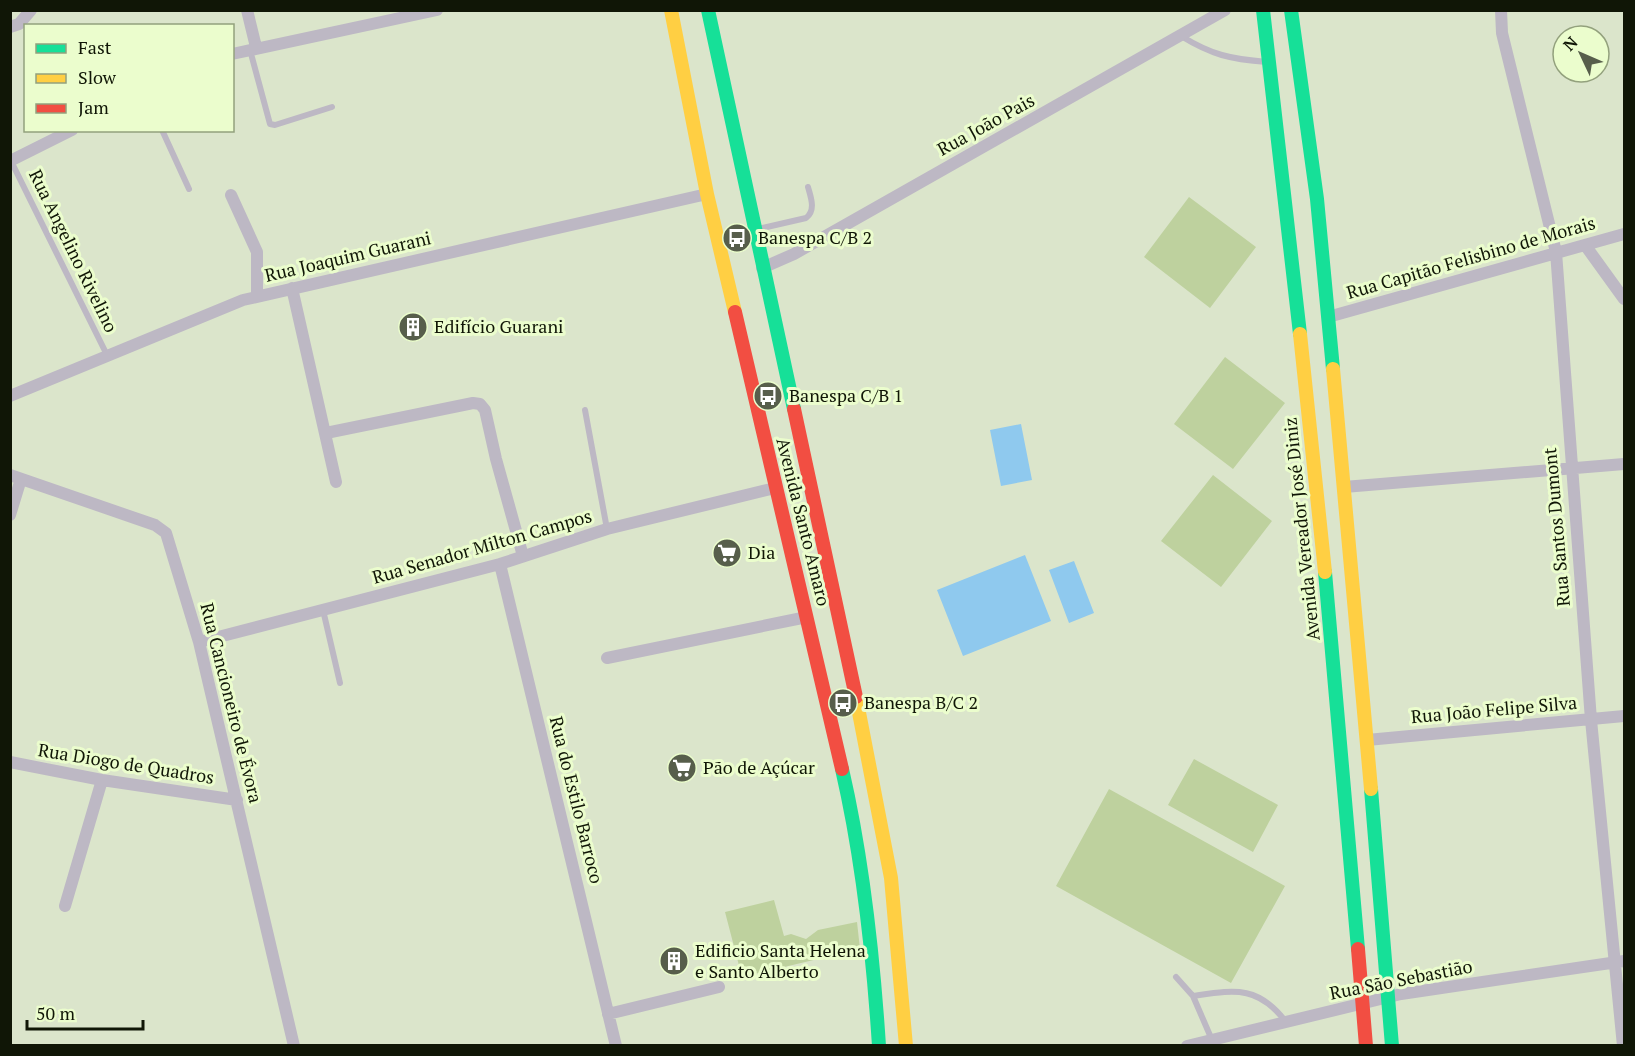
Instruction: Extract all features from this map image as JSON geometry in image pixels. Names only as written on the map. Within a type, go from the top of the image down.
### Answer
[{"type":"main road","name":"Avenida Santo Amaro","points":[[671,10],[707,194],[854,820],[874,964],[879,1046]]},
{"type":"main road","name":"Avenida Vereador José Diniz","points":[[1263,10],[1318,497],[1366,1046]]},
{"type":"main road","points":[[1291,10],[1317,199],[1367,740],[1392,1046]]},
{"type":"main road","name":"Avenida Santo Amaro","points":[[710,11],[762,268],[875,787],[891,878],[906,1046]]},
{"type":"street","points":[[10,27],[19,24],[31,10]]},
{"type":"street","points":[[247,10],[253,48]]},
{"type":"street","points":[[234,53],[408,14],[437,10]]},
{"type":"street","name":"Rua João Pais","points":[[762,268],[794,254],[1225,10]]},
{"type":"street","name":"Rua Santos Dumont","points":[[1501,10],[1502,33],[1556,252],[1570,467],[1591,720],[1620,962],[1623,1046]]},
{"type":"street","points":[[11,161],[68,132]]},
{"type":"street","name":"Rua Joaquim Guarani","points":[[10,396],[107,355],[256,297],[707,194]]},
{"type":"street","points":[[231,195],[257,252],[256,297]]},
{"type":"street","name":"Rua Capitão Felisbino de Morais","points":[[1328,317],[1624,234]]},
{"type":"street","points":[[1585,244],[1624,299]]},
{"type":"street","points":[[292,288],[336,482]]},
{"type":"street","points":[[326,433],[473,403],[480,404],[485,410],[523,556]]},
{"type":"street","points":[[1344,488],[1624,464]]},
{"type":"street","points":[[10,515],[16,477]]},
{"type":"street","name":"Rua Cancioneiro de Évora","points":[[16,477],[155,525],[166,533],[199,642],[294,1046]]},
{"type":"street","name":"Rua Senador Milton Campos","points":[[199,642],[500,564],[607,529],[775,488]]},
{"type":"street","name":"Rua do Estilo Barroco","points":[[500,564],[616,1046]]},
{"type":"street","points":[[607,658],[807,616]]},
{"type":"street","name":"Rua João Felipe Silva","points":[[1367,740],[1624,716]]},
{"type":"street","name":"Rua Diogo de Quadros","points":[[10,762],[102,780],[237,800]]},
{"type":"street","points":[[65,906],[102,780]]},
{"type":"street","name":"Rua São Sebastião","points":[[1187,1046],[1213,1042],[1389,997],[1620,962]]},
{"type":"street","points":[[608,1014],[719,987]]},
{"type":"lane","points":[[1181,36],[1207,52],[1231,60],[1270,62]]},
{"type":"lane","points":[[253,48],[270,124],[275,125],[332,107]]},
{"type":"lane","points":[[163,132],[189,189]]},
{"type":"lane","name":"Rua Angelino Rivelino","points":[[11,161],[107,355]]},
{"type":"lane","points":[[754,230],[806,219],[813,208],[808,187]]},
{"type":"lane","points":[[585,410],[607,529]]},
{"type":"lane","points":[[323,610],[340,683]]},
{"type":"lane","points":[[1176,977],[1193,996],[1213,1042]]},
{"type":"lane","points":[[1193,996],[1245,992],[1263,998],[1287,1022]]},
{"type":"green space","points":[[1189,197],[1256,247],[1210,308],[1144,257]]},
{"type":"green space","points":[[1225,357],[1285,403],[1233,469],[1174,424]]},
{"type":"green space","points":[[1213,475],[1272,521],[1221,587],[1161,541]]},
{"type":"green space","points":[[1194,759],[1278,805],[1253,852],[1168,805]]},
{"type":"green space","points":[[1109,789],[1285,886],[1231,983],[1056,886]]},
{"type":"green space","points":[[774,900],[784,936],[791,934],[806,939],[818,930],[857,922],[860,949],[742,977],[725,912]]},
{"type":"water","points":[[1021,424],[1032,480],[1001,486],[990,430]]},
{"type":"water","points":[[1025,555],[1051,621],[963,656],[937,590]]},
{"type":"water","points":[[1074,561],[1094,613],[1069,623],[1049,570]]},
{"type":"traffic: fast","points":[[708,10],[794,409]]},
{"type":"traffic: fast","points":[[1263,10],[1300,334]]},
{"type":"traffic: fast","points":[[1291,10],[1317,199],[1333,369]]},
{"type":"traffic: fast","points":[[1325,572],[1358,949]]},
{"type":"traffic: fast","points":[[842,769],[856,838],[866,907],[879,1046]]},
{"type":"traffic: fast","points":[[1371,789],[1392,1046]]},
{"type":"traffic: slow","points":[[671,10],[707,194],[735,312]]},
{"type":"traffic: slow","points":[[1300,334],[1325,572]]},
{"type":"traffic: slow","points":[[1333,369],[1371,789]]},
{"type":"traffic: slow","points":[[856,697],[891,878],[906,1046]]},
{"type":"traffic: jam","points":[[735,312],[842,769]]},
{"type":"traffic: jam","points":[[794,409],[856,697]]},
{"type":"traffic: jam","points":[[1358,949],[1366,1046]]},
{"type":"place","name":"Banespa C/B 2","points":[[737,238]]},
{"type":"place","name":"Edifício Guarani","points":[[413,327]]},
{"type":"place","name":"Banespa C/B 1","points":[[768,396]]},
{"type":"place","name":"Dia","points":[[727,553]]},
{"type":"place","name":"Banespa B/C 2","points":[[843,703]]},
{"type":"place","name":"Pão de Açúcar","points":[[682,768]]},
{"type":"place","name":"Edificio Santa Helena e Santo Alberto","points":[[674,961]]}]
